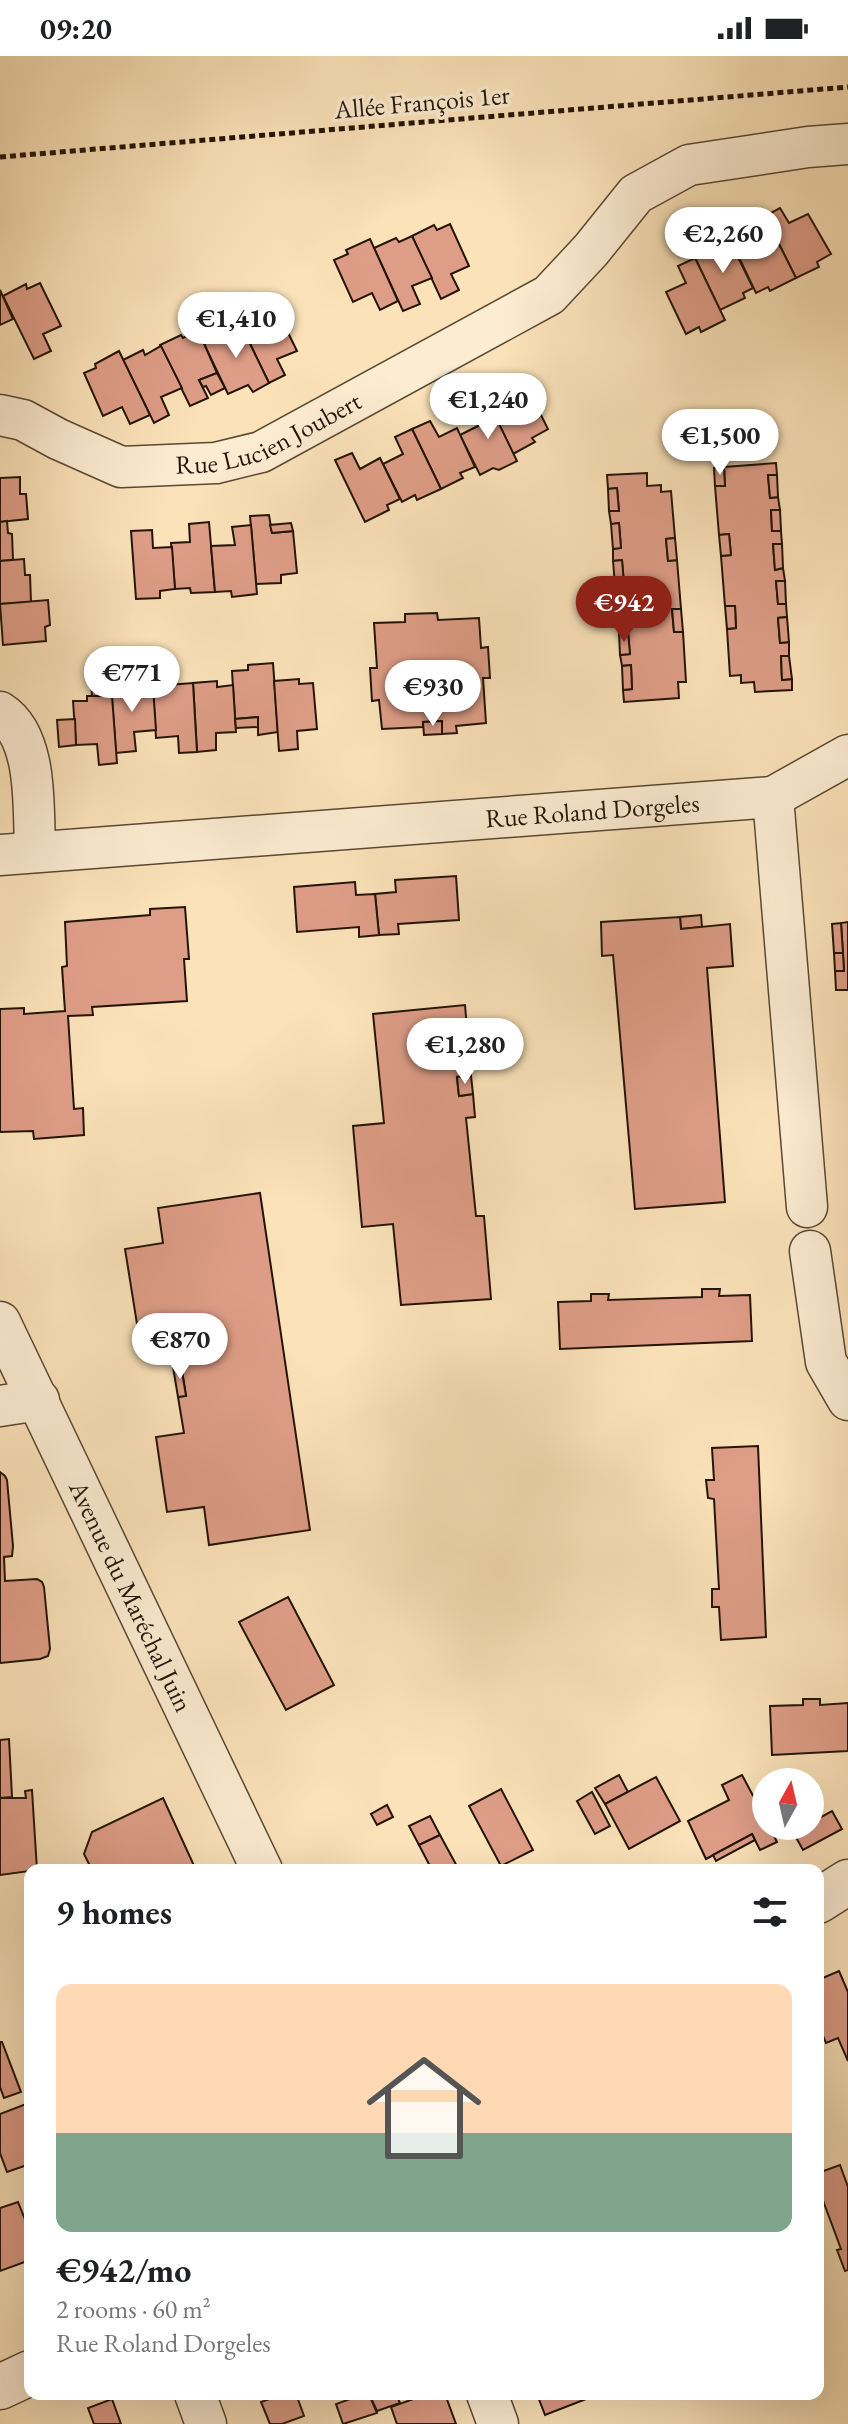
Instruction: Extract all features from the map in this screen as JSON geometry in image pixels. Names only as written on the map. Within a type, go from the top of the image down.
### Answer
[{"type":"street","name":"Rue Lucien Joubert","points":[[0,415],[23,420],[121,467],[216,463],[261,452],[549,295],[591,250],[636,194],[689,165],[848,144]]},
{"type":"street","points":[[0,712],[13,720],[24,742],[32,782],[18,854]]},
{"type":"street","points":[[807,1207],[773,797],[848,755]]},
{"type":"street","name":"Rue Roland Dorgeles","points":[[18,854],[773,797]]},
{"type":"street","points":[[810,1251],[826,1362],[848,1400]]},
{"type":"street","name":"Avenue du Maréchal Juin","points":[[0,1322],[259,1864]]},
{"type":"street","points":[[0,1406],[39,1400]]},
{"type":"street","points":[[824,1897],[848,1882]]},
{"type":"street","points":[[0,2387],[24,2376]]},
{"type":"street","points":[[197,2400],[206,2424]]},
{"type":"street","points":[[489,2400],[498,2424]]},
{"type":"path","name":"Allée François 1er","points":[[0,157],[848,87]]},
{"type":"building","points":[[780,208],[789,223],[808,214],[831,254],[817,262],[819,267],[796,278],[765,216]]},
{"type":"building","points":[[765,216],[796,278],[770,291],[768,287],[756,293],[735,249],[756,238],[749,224]]},
{"type":"building","points":[[450,224],[469,266],[451,274],[459,290],[441,299],[412,236],[434,225],[437,230]]},
{"type":"building","points":[[412,236],[432,278],[412,286],[420,304],[403,311],[374,248],[396,238],[399,242]]},
{"type":"building","points":[[370,239],[398,301],[380,310],[372,293],[353,302],[334,260],[348,254],[346,250]]},
{"type":"building","points":[[705,240],[713,257],[733,247],[753,288],[743,293],[745,298],[720,310],[690,247]]},
{"type":"building","points":[[695,258],[725,320],[701,332],[699,327],[686,334],[666,292],[686,283],[678,266]]},
{"type":"building","points":[[40,283],[61,326],[43,334],[51,351],[34,359],[3,296],[26,284],[27,289]]},
{"type":"building","points":[[0,290],[13,319],[0,325]]},
{"type":"building","points":[[276,308],[297,351],[277,359],[285,375],[269,383],[239,321]]},
{"type":"building","points":[[239,321],[269,383],[253,392],[248,385],[228,394],[204,344],[218,338],[215,332]]},
{"type":"building","points":[[198,330],[217,373],[199,380],[208,398],[190,406],[160,345]]},
{"type":"building","points":[[161,346],[182,388],[161,397],[169,415],[154,423],[123,360],[143,350],[145,355]]},
{"type":"building","points":[[119,351],[150,415],[130,424],[122,407],[103,416],[84,373]]},
{"type":"building","points":[[217,373],[225,388],[211,395],[199,380]]},
{"type":"building","points":[[502,384],[510,401],[529,391],[548,429],[532,438],[535,442],[513,454],[484,393]]},
{"type":"building","points":[[488,401],[517,461],[480,475],[460,435],[478,426],[469,409]]},
{"type":"building","points":[[430,421],[439,437],[457,428],[475,467],[460,473],[463,478],[441,489],[412,429]]},
{"type":"building","points":[[412,429],[441,489],[417,500],[415,495],[402,502],[383,464],[403,454],[395,437]]},
{"type":"building","points":[[352,453],[360,469],[380,458],[400,499],[387,505],[389,510],[365,522],[335,460]]},
{"type":"building","points":[[776,463],[777,475],[768,475],[770,498],[778,497],[780,510],[771,510],[772,531],[781,531],[782,544],[773,544],[775,570],[783,568],[785,581],[776,581],[778,604],[786,604],[787,617],[778,618],[780,643],[789,642],[789,656],[781,656],[782,680],[792,679],[792,690],[755,692],[754,682],[741,683],[741,675],[730,676],[727,629],[736,628],[735,606],[725,606],[721,556],[731,555],[729,534],[719,535],[715,486],[725,486],[724,467]]},
{"type":"building","points":[[724,467],[725,486],[715,486],[714,468]]},
{"type":"building","points":[[647,473],[647,486],[661,485],[661,492],[671,491],[675,538],[666,539],[668,561],[677,560],[681,609],[672,609],[674,632],[683,632],[686,682],[678,682],[679,698],[624,702],[623,690],[632,689],[631,665],[622,666],[620,655],[630,654],[628,632],[619,633],[618,620],[627,620],[626,595],[616,596],[615,585],[624,584],[622,560],[613,561],[613,549],[621,548],[619,523],[611,524],[609,511],[619,511],[617,488],[608,489],[607,475]]},
{"type":"building","points":[[768,475],[777,475],[778,497],[770,498]]},
{"type":"building","points":[[20,477],[20,494],[26,494],[28,519],[0,522],[0,478]]},
{"type":"building","points":[[617,488],[619,511],[609,511],[608,489]]},
{"type":"building","points":[[771,510],[780,510],[781,531],[772,531]]},
{"type":"building","points":[[269,515],[272,533],[293,531],[297,573],[281,575],[281,583],[256,584],[250,516]]},
{"type":"building","points":[[7,521],[8,533],[12,534],[13,560],[0,561],[0,522]]},
{"type":"building","points":[[209,522],[215,592],[191,593],[190,588],[175,589],[171,543],[190,542],[189,524]]},
{"type":"building","points":[[291,523],[293,531],[272,533],[270,525]]},
{"type":"building","points":[[619,523],[621,548],[613,549],[611,524]]},
{"type":"building","points":[[251,525],[257,594],[232,597],[231,591],[215,592],[211,546],[235,545],[232,527]]},
{"type":"building","points":[[152,530],[153,548],[172,547],[175,589],[160,591],[160,598],[136,599],[131,531]]},
{"type":"building","points":[[729,534],[731,555],[721,556],[719,535]]},
{"type":"building","points":[[675,538],[677,560],[668,561],[666,539]]},
{"type":"building","points":[[773,544],[782,544],[783,568],[775,570]]},
{"type":"building","points":[[24,559],[25,575],[30,575],[31,602],[0,604],[0,561]]},
{"type":"building","points":[[622,560],[624,584],[615,585],[613,561]]},
{"type":"building","points":[[776,581],[785,581],[786,604],[778,604]]},
{"type":"building","points":[[626,595],[627,620],[618,620],[616,596]]},
{"type":"building","points":[[48,600],[50,625],[45,627],[46,641],[3,645],[0,604]]},
{"type":"building","points":[[725,606],[735,606],[736,628],[727,629]]},
{"type":"building","points":[[672,609],[681,609],[683,632],[674,632]]},
{"type":"building","points":[[437,613],[438,620],[479,618],[481,648],[488,647],[490,678],[483,678],[486,723],[456,726],[457,733],[442,734],[442,721],[423,722],[423,727],[382,729],[379,700],[372,701],[370,668],[377,668],[374,623],[405,622],[405,614]]},
{"type":"building","points":[[787,617],[789,642],[780,643],[778,618]]},
{"type":"building","points":[[628,632],[630,654],[620,655],[619,633]]},
{"type":"building","points":[[781,656],[789,656],[792,679],[782,680]]},
{"type":"building","points":[[273,663],[278,732],[258,735],[258,717],[235,719],[232,671],[248,670],[248,665]]},
{"type":"building","points":[[631,665],[632,689],[623,690],[622,666]]},
{"type":"building","points":[[135,677],[135,684],[111,686],[111,678]]},
{"type":"building","points":[[111,678],[112,696],[92,696],[91,680]]},
{"type":"building","points":[[299,679],[299,684],[313,683],[317,729],[297,731],[298,749],[279,751],[274,681]]},
{"type":"building","points":[[217,681],[217,687],[233,685],[236,732],[216,733],[216,750],[197,752],[193,683]]},
{"type":"building","points":[[193,683],[197,752],[179,753],[178,736],[156,738],[153,691],[167,690],[167,685]]},
{"type":"building","points":[[135,684],[136,688],[153,687],[156,730],[134,732],[136,751],[116,753],[111,686]]},
{"type":"building","points":[[87,696],[112,696],[117,763],[99,765],[97,744],[76,745],[73,701],[87,701]]},
{"type":"building","points":[[258,717],[258,727],[236,728],[235,719]]},
{"type":"building","points":[[75,719],[76,745],[59,747],[57,720]]},
{"type":"building","points":[[442,721],[442,734],[424,735],[423,722]]},
{"type":"building","points":[[456,876],[459,920],[398,924],[399,934],[379,935],[375,894],[396,892],[395,880]]},
{"type":"building","points":[[355,882],[356,895],[375,894],[379,935],[359,937],[359,927],[297,932],[294,887]]},
{"type":"building","points":[[185,907],[189,959],[184,959],[187,1001],[92,1007],[93,1015],[68,1016],[74,1109],[83,1108],[84,1135],[34,1139],[33,1131],[0,1132],[0,1009],[24,1008],[24,1014],[65,1011],[62,967],[67,966],[65,922],[150,915],[150,909]]},
{"type":"building","points":[[701,915],[702,927],[681,929],[680,917]]},
{"type":"building","points":[[680,917],[681,929],[730,924],[733,966],[707,968],[725,1202],[635,1209],[613,955],[602,956],[601,922]]},
{"type":"building","points":[[848,922],[848,990],[836,990],[835,971],[844,971],[841,923]]},
{"type":"building","points":[[841,923],[843,953],[834,953],[832,924]]},
{"type":"building","points":[[834,953],[843,953],[844,971],[835,971]]},
{"type":"building","points":[[465,1005],[471,1076],[457,1077],[459,1096],[473,1094],[475,1117],[466,1118],[476,1216],[484,1216],[491,1299],[401,1305],[393,1224],[362,1227],[353,1126],[384,1123],[373,1014]]},
{"type":"building","points":[[471,1076],[473,1094],[459,1096],[457,1077]]},
{"type":"building","points":[[260,1193],[310,1530],[209,1545],[204,1507],[167,1512],[156,1437],[184,1433],[178,1397],[186,1396],[174,1320],[137,1324],[125,1249],[163,1243],[158,1208]]},
{"type":"building","points":[[702,1289],[720,1289],[719,1296],[750,1295],[752,1341],[560,1349],[558,1302],[591,1301],[591,1294],[609,1294],[608,1300],[702,1297]]},
{"type":"building","points":[[181,1365],[186,1396],[178,1397],[173,1367]]},
{"type":"building","points":[[758,1446],[766,1637],[721,1640],[719,1607],[712,1607],[712,1589],[719,1589],[714,1499],[708,1498],[706,1480],[714,1480],[712,1448]]},
{"type":"building","points":[[0,1472],[7,1480],[13,1546],[12,1556],[4,1557],[5,1581],[37,1579],[44,1587],[50,1649],[48,1656],[40,1659],[0,1663]]},
{"type":"building","points":[[288,1597],[334,1685],[286,1710],[239,1622]]},
{"type":"building","points":[[803,1699],[820,1699],[820,1705],[848,1703],[848,1751],[772,1755],[770,1706],[803,1705]]},
{"type":"building","points":[[9,1739],[12,1797],[0,1798],[0,1740]]},
{"type":"building","points":[[619,1775],[628,1792],[605,1804],[595,1788]]},
{"type":"building","points":[[742,1775],[752,1794],[752,1834],[706,1859],[688,1821],[729,1800],[722,1785]]},
{"type":"building","points":[[656,1777],[680,1821],[629,1849],[605,1804]]},
{"type":"building","points":[[501,1789],[533,1850],[500,1864],[469,1806]]},
{"type":"building","points":[[32,1790],[37,1864],[24,1864],[24,1872],[0,1875],[0,1798],[26,1798],[25,1791]]},
{"type":"building","points":[[592,1792],[610,1826],[595,1834],[577,1801]]},
{"type":"building","points":[[163,1798],[193,1864],[89,1864],[84,1854],[92,1832]]},
{"type":"building","points":[[387,1805],[393,1817],[377,1825],[371,1814]]},
{"type":"building","points":[[832,1811],[842,1829],[824,1839],[824,1815]]},
{"type":"building","points":[[430,1816],[440,1835],[419,1845],[409,1826]]},
{"type":"building","points":[[752,1834],[752,1840],[755,1840],[716,1861],[713,1855]]},
{"type":"building","points":[[440,1835],[456,1864],[429,1864],[419,1845]]},
{"type":"building","points":[[755,1840],[776,1840],[777,1842],[760,1850]]},
{"type":"building","points":[[797,1840],[822,1840],[803,1850]]},
{"type":"building","points":[[839,1971],[848,1992],[848,2061],[838,2038],[826,2043],[824,2038],[824,1977]]},
{"type":"building","points":[[0,2042],[21,2092],[4,2098],[0,2087]]},
{"type":"building","points":[[24,2105],[24,2166],[7,2172],[0,2153],[0,2114]]},
{"type":"building","points":[[840,2165],[848,2187],[848,2270],[845,2271],[837,2250],[841,2249],[824,2203],[824,2171]]},
{"type":"building","points":[[18,2202],[24,2217],[24,2262],[0,2271],[0,2208]]},
{"type":"building","points":[[112,2400],[121,2424],[94,2424],[88,2408]]},
{"type":"building","points":[[298,2400],[304,2416],[282,2424],[270,2424],[261,2402]]},
{"type":"building","points":[[347,2400],[372,2400],[377,2413],[343,2424],[336,2404]]},
{"type":"building","points":[[372,2400],[399,2400],[400,2403],[377,2411]]},
{"type":"building","points":[[410,2400],[447,2400],[456,2424],[397,2424],[391,2407]]},
{"type":"building","points":[[539,2400],[584,2400],[545,2415]]}]
